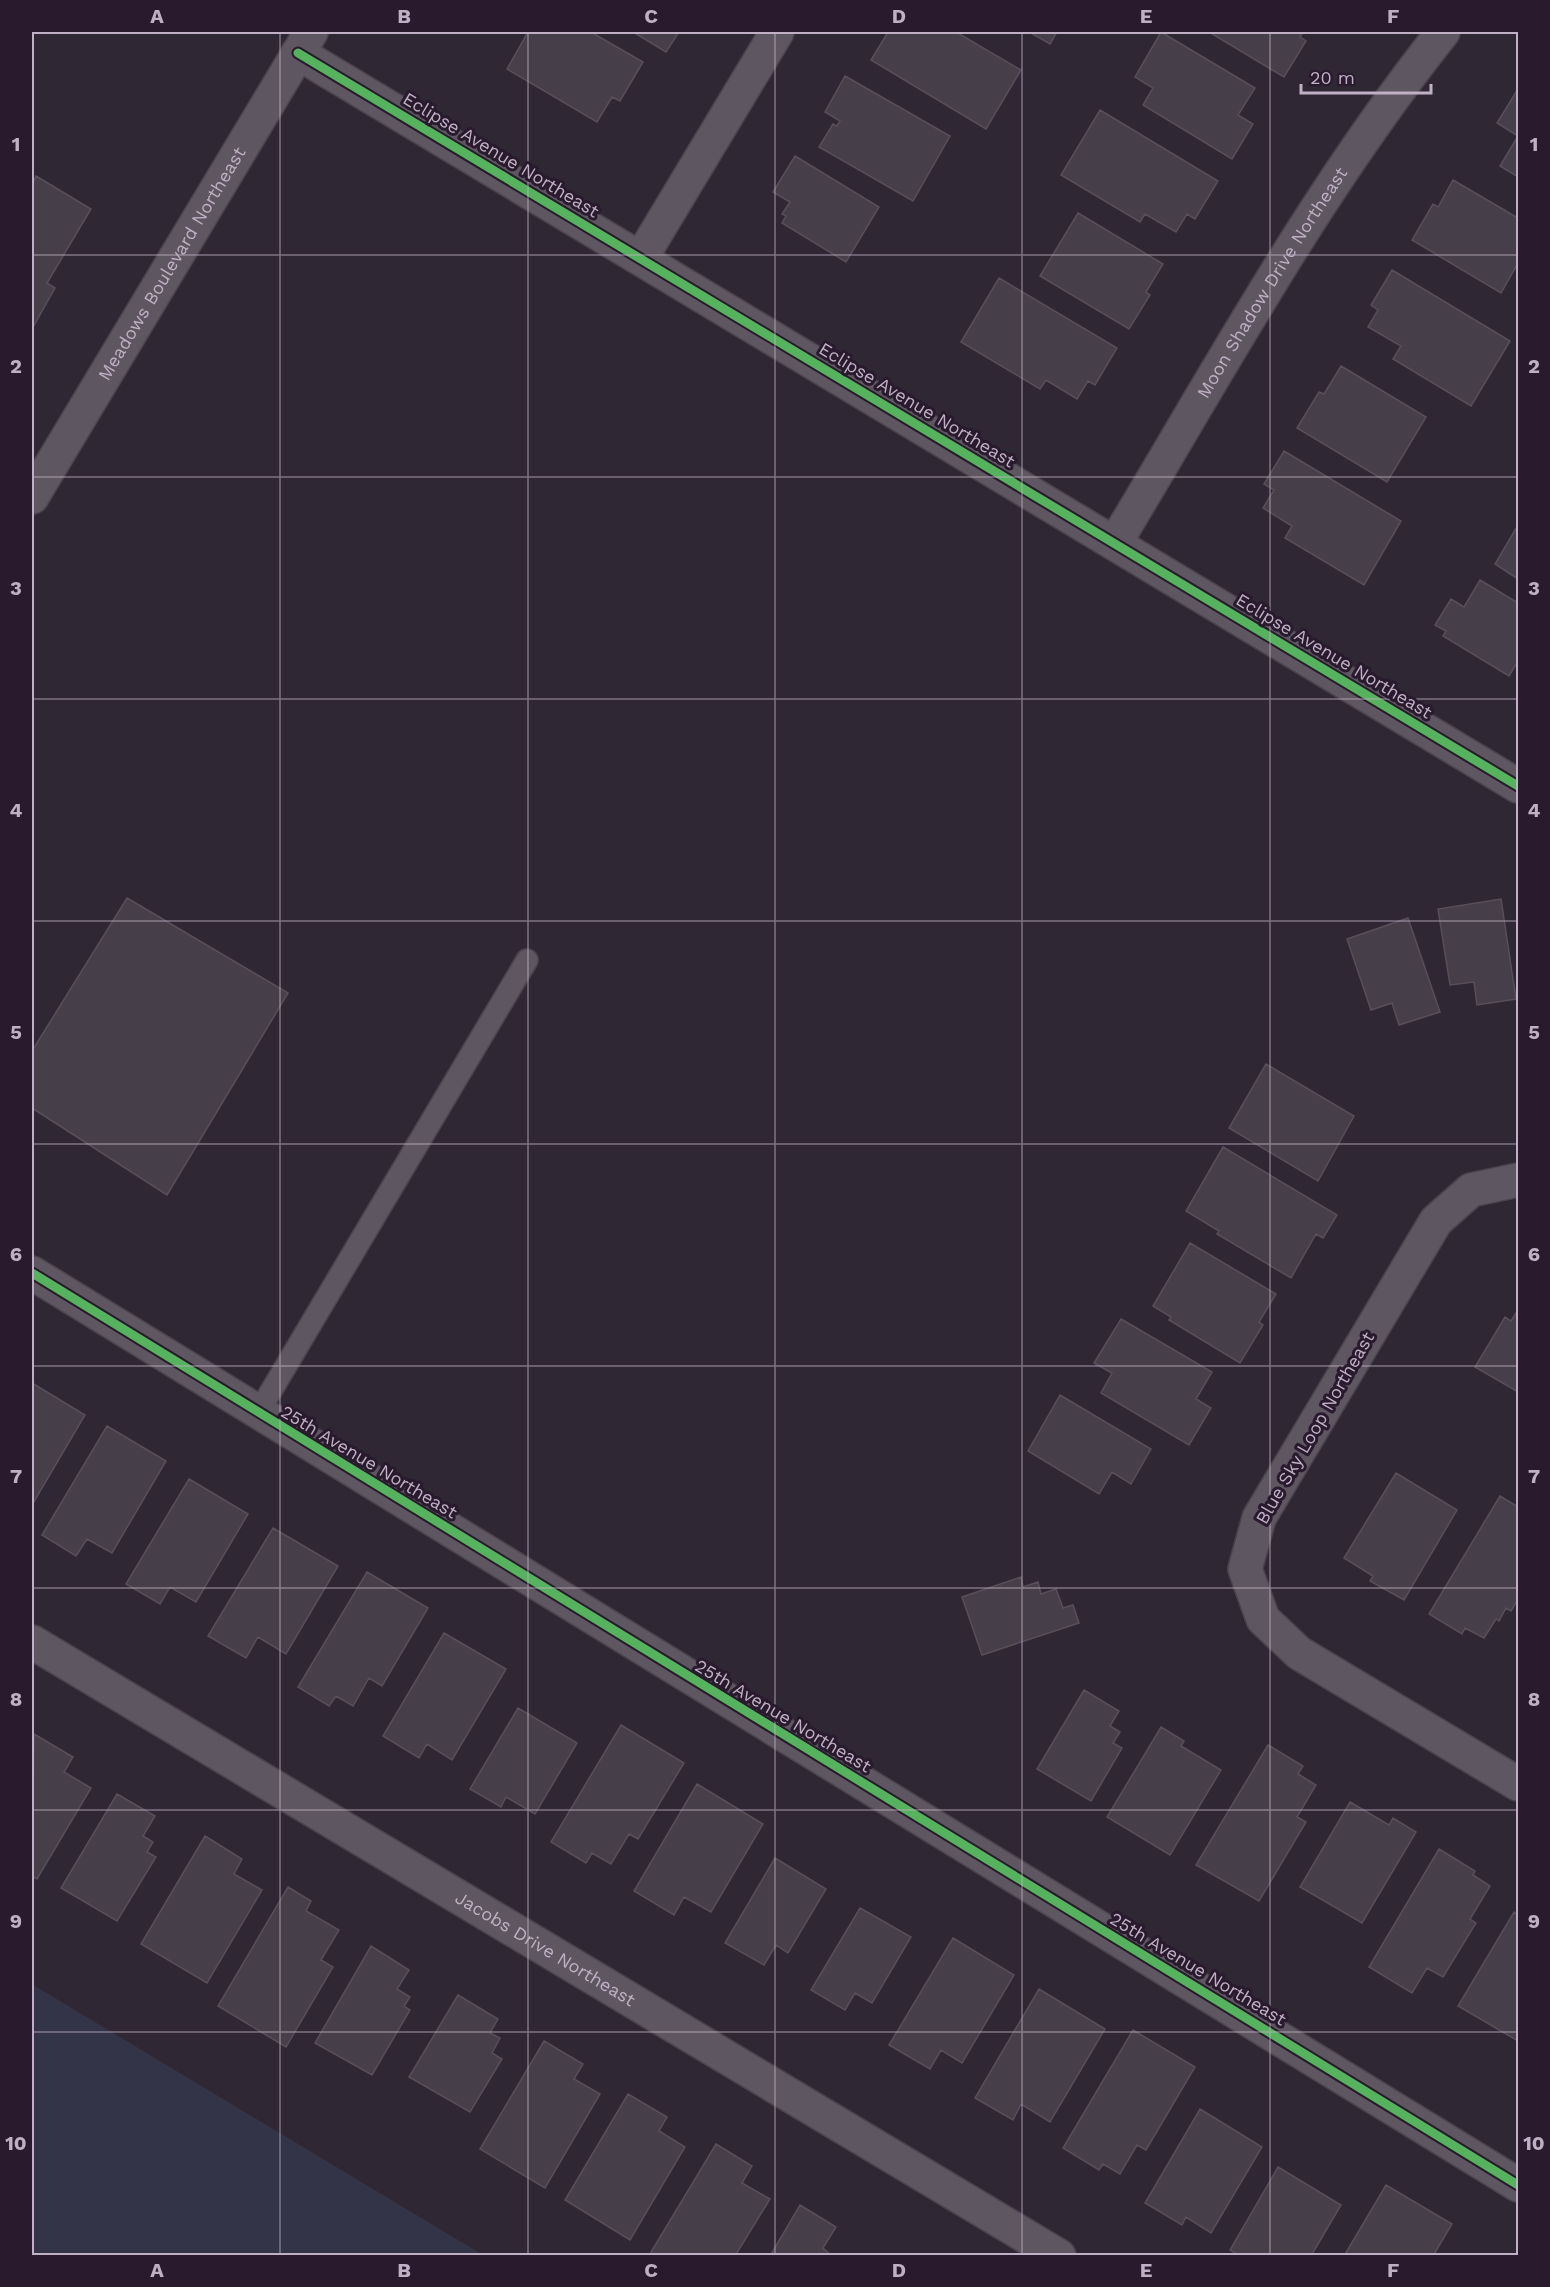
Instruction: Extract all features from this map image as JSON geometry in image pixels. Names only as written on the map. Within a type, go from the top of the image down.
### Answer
[{"type":"street","points":[[641,258],[777,32]]},
{"type":"street","name":"Moon Shadow Drive Northeast","points":[[1115,543],[1300,234],[1406,78],[1443,32]]},
{"type":"street","name":"Eclipse Avenue Northeast","points":[[305,42],[641,258],[1518,786]]},
{"type":"street","name":"Meadows Boulevard Northeast","points":[[32,497],[305,42]]},
{"type":"street","name":"Blue Sky Loop Northeast","points":[[1518,1180],[1471,1190],[1436,1221],[1259,1518],[1245,1569],[1263,1619],[1299,1653],[1518,1784]]},
{"type":"street","name":"25th Avenue Northeast","points":[[32,1273],[1518,2185]]},
{"type":"street","name":"Jacobs Drive Northeast","points":[[32,1642],[1059,2256]]},
{"type":"lane","points":[[258,1413],[528,960]]},
{"type":"shaded area","points":[[35,1986],[483,2255],[32,2255],[32,1991]]},
{"type":"building","points":[[528,32],[591,32],[643,62],[620,101],[612,97],[597,122],[507,69]]},
{"type":"building","points":[[633,32],[679,32],[666,52]]},
{"type":"building","points":[[888,32],[956,32],[1021,70],[986,129],[871,60]]},
{"type":"building","points":[[1029,32],[1057,32],[1050,44]]},
{"type":"building","points":[[1161,32],[1255,88],[1238,115],[1253,124],[1232,159],[1143,105],[1153,88],[1135,77]]},
{"type":"building","points":[[1209,32],[1303,32],[1300,37],[1306,41],[1284,77]]},
{"type":"building","points":[[845,76],[950,136],[913,201],[819,147],[833,124],[837,126],[840,121],[825,112]]},
{"type":"building","points":[[1518,89],[1518,136],[1497,123]]},
{"type":"building","points":[[1100,110],[1218,181],[1195,219],[1187,214],[1176,232],[1145,214],[1140,222],[1061,175]]},
{"type":"building","points":[[1518,136],[1518,177],[1500,166]]},
{"type":"building","points":[[795,156],[879,207],[846,262],[782,223],[786,216],[782,214],[790,202],[773,192]]},
{"type":"building","points":[[36,176],[91,209],[47,283],[55,288],[32,329],[32,185]]},
{"type":"building","points":[[1453,180],[1518,218],[1518,263],[1501,293],[1412,240],[1433,204],[1438,207]]},
{"type":"building","points":[[1078,213],[1163,264],[1146,292],[1150,295],[1129,329],[1040,276]]},
{"type":"building","points":[[1392,270],[1510,341],[1471,406],[1393,359],[1401,346],[1368,327],[1378,310],[1371,305]]},
{"type":"building","points":[[999,278],[1117,348],[1095,385],[1088,381],[1077,399],[1046,380],[1040,389],[961,342]]},
{"type":"building","points":[[1341,366],[1426,417],[1387,482],[1297,428],[1319,392],[1324,394]]},
{"type":"building","points":[[1284,451],[1401,521],[1364,585],[1285,538],[1292,526],[1263,508],[1274,490],[1264,484]]},
{"type":"building","points":[[1518,525],[1518,579],[1495,564]]},
{"type":"building","points":[[1480,580],[1518,603],[1518,661],[1509,676],[1443,636],[1446,631],[1435,625],[1451,599],[1464,607]]},
{"type":"building","points":[[127,898],[288,993],[167,1195],[32,1108],[32,1051]]},
{"type":"building","points":[[1501,899],[1516,999],[1477,1005],[1474,982],[1450,985],[1438,909]]},
{"type":"building","points":[[1408,918],[1440,1012],[1399,1025],[1392,1003],[1371,1010],[1347,939]]},
{"type":"building","points":[[1266,1064],[1354,1116],[1318,1181],[1229,1128]]},
{"type":"building","points":[[1223,1147],[1337,1215],[1323,1238],[1316,1234],[1291,1278],[1217,1234],[1219,1231],[1186,1211]]},
{"type":"building","points":[[1190,1243],[1276,1294],[1259,1322],[1263,1325],[1240,1363],[1169,1320],[1171,1317],[1153,1306]]},
{"type":"building","points":[[1516,1313],[1518,1314],[1518,1392],[1475,1367],[1505,1317],[1511,1321]]},
{"type":"building","points":[[1121,1319],[1212,1372],[1196,1399],[1211,1408],[1189,1445],[1101,1393],[1112,1373],[1094,1363]]},
{"type":"building","points":[[32,1383],[85,1415],[32,1505]]},
{"type":"building","points":[[1060,1395],[1151,1449],[1131,1484],[1112,1472],[1099,1494],[1028,1451]]},
{"type":"building","points":[[107,1426],[166,1461],[112,1553],[87,1539],[76,1556],[42,1535]]},
{"type":"building","points":[[1396,1473],[1457,1510],[1404,1600],[1370,1581],[1373,1576],[1344,1558]]},
{"type":"building","points":[[189,1479],[248,1514],[196,1602],[170,1587],[160,1604],[126,1584]]},
{"type":"building","points":[[1500,1496],[1518,1507],[1518,1599],[1511,1611],[1506,1608],[1499,1621],[1496,1619],[1484,1638],[1465,1628],[1462,1634],[1429,1614]]},
{"type":"building","points":[[273,1528],[338,1566],[286,1654],[258,1637],[246,1658],[208,1636]]},
{"type":"building","points":[[367,1572],[428,1608],[382,1686],[369,1678],[353,1706],[336,1696],[329,1706],[298,1687]]},
{"type":"building","points":[[1021,1577],[1023,1587],[1038,1582],[1041,1594],[1056,1589],[1063,1608],[1073,1605],[1079,1623],[982,1655],[962,1597]]},
{"type":"building","points":[[444,1633],[506,1669],[452,1760],[427,1744],[419,1758],[383,1736]]},
{"type":"building","points":[[1084,1690],[1119,1711],[1110,1726],[1120,1732],[1113,1743],[1122,1748],[1091,1801],[1037,1769]]},
{"type":"building","points":[[518,1708],[577,1743],[535,1814],[506,1797],[501,1807],[470,1789]]},
{"type":"building","points":[[621,1725],[684,1763],[638,1839],[629,1834],[611,1864],[592,1853],[586,1863],[551,1842]]},
{"type":"building","points":[[1161,1727],[1184,1741],[1181,1746],[1221,1770],[1170,1855],[1107,1817]]},
{"type":"building","points":[[34,1734],[73,1757],[64,1772],[91,1788],[37,1879],[32,1876]]},
{"type":"building","points":[[1268,1745],[1303,1766],[1298,1774],[1316,1785],[1297,1817],[1306,1822],[1259,1901],[1196,1865]]},
{"type":"building","points":[[697,1784],[763,1824],[711,1912],[684,1897],[674,1915],[634,1891]]},
{"type":"building","points":[[117,1794],[155,1816],[143,1836],[153,1842],[147,1852],[156,1857],[117,1921],[61,1888]]},
{"type":"building","points":[[1350,1802],[1389,1825],[1393,1818],[1416,1832],[1362,1923],[1300,1887]]},
{"type":"building","points":[[205,1836],[242,1859],[234,1874],[262,1890],[207,1983],[141,1944]]},
{"type":"building","points":[[1439,1849],[1475,1871],[1473,1875],[1490,1886],[1470,1919],[1476,1923],[1443,1977],[1427,1968],[1412,1993],[1369,1967]]},
{"type":"building","points":[[775,1858],[826,1889],[788,1953],[776,1945],[764,1965],[725,1943]]},
{"type":"building","points":[[288,1887],[311,1901],[306,1911],[339,1930],[321,1960],[333,1967],[286,2047],[218,2006]]},
{"type":"building","points":[[860,1908],[911,1937],[872,2003],[855,1993],[845,2010],[811,1990]]},
{"type":"building","points":[[1514,1912],[1518,1915],[1518,2041],[1458,2006]]},
{"type":"building","points":[[953,1938],[1014,1975],[962,2063],[941,2050],[930,2069],[889,2045]]},
{"type":"building","points":[[371,1946],[409,1970],[397,1989],[410,1997],[404,2006],[410,2010],[372,2075],[315,2043]]},
{"type":"building","points":[[1039,1989],[1105,2029],[1050,2122],[1021,2104],[1013,2120],[975,2098]]},
{"type":"building","points":[[458,1995],[498,2019],[490,2033],[500,2038],[492,2053],[502,2059],[470,2112],[409,2077]]},
{"type":"building","points":[[1133,2030],[1195,2067],[1146,2150],[1137,2145],[1120,2174],[1103,2164],[1099,2170],[1063,2148]]},
{"type":"building","points":[[544,2041],[583,2064],[574,2079],[600,2094],[545,2188],[480,2149]]},
{"type":"building","points":[[628,2094],[667,2117],[659,2131],[685,2147],[630,2240],[565,2200]]},
{"type":"building","points":[[1200,2109],[1262,2147],[1211,2233],[1186,2217],[1182,2225],[1145,2203]]},
{"type":"building","points":[[716,2144],[752,2166],[742,2183],[770,2199],[735,2256],[656,2256],[651,2252]]},
{"type":"building","points":[[1278,2167],[1341,2205],[1311,2256],[1240,2256],[1230,2250]]},
{"type":"building","points":[[1386,2185],[1452,2224],[1433,2256],[1344,2256]]},
{"type":"building","points":[[800,2205],[836,2227],[823,2248],[832,2256],[770,2256]]},
{"type":"cycle path","points":[[298,53],[1518,786]]},
{"type":"cycle path","points":[[32,1273],[1518,2185]]}]
